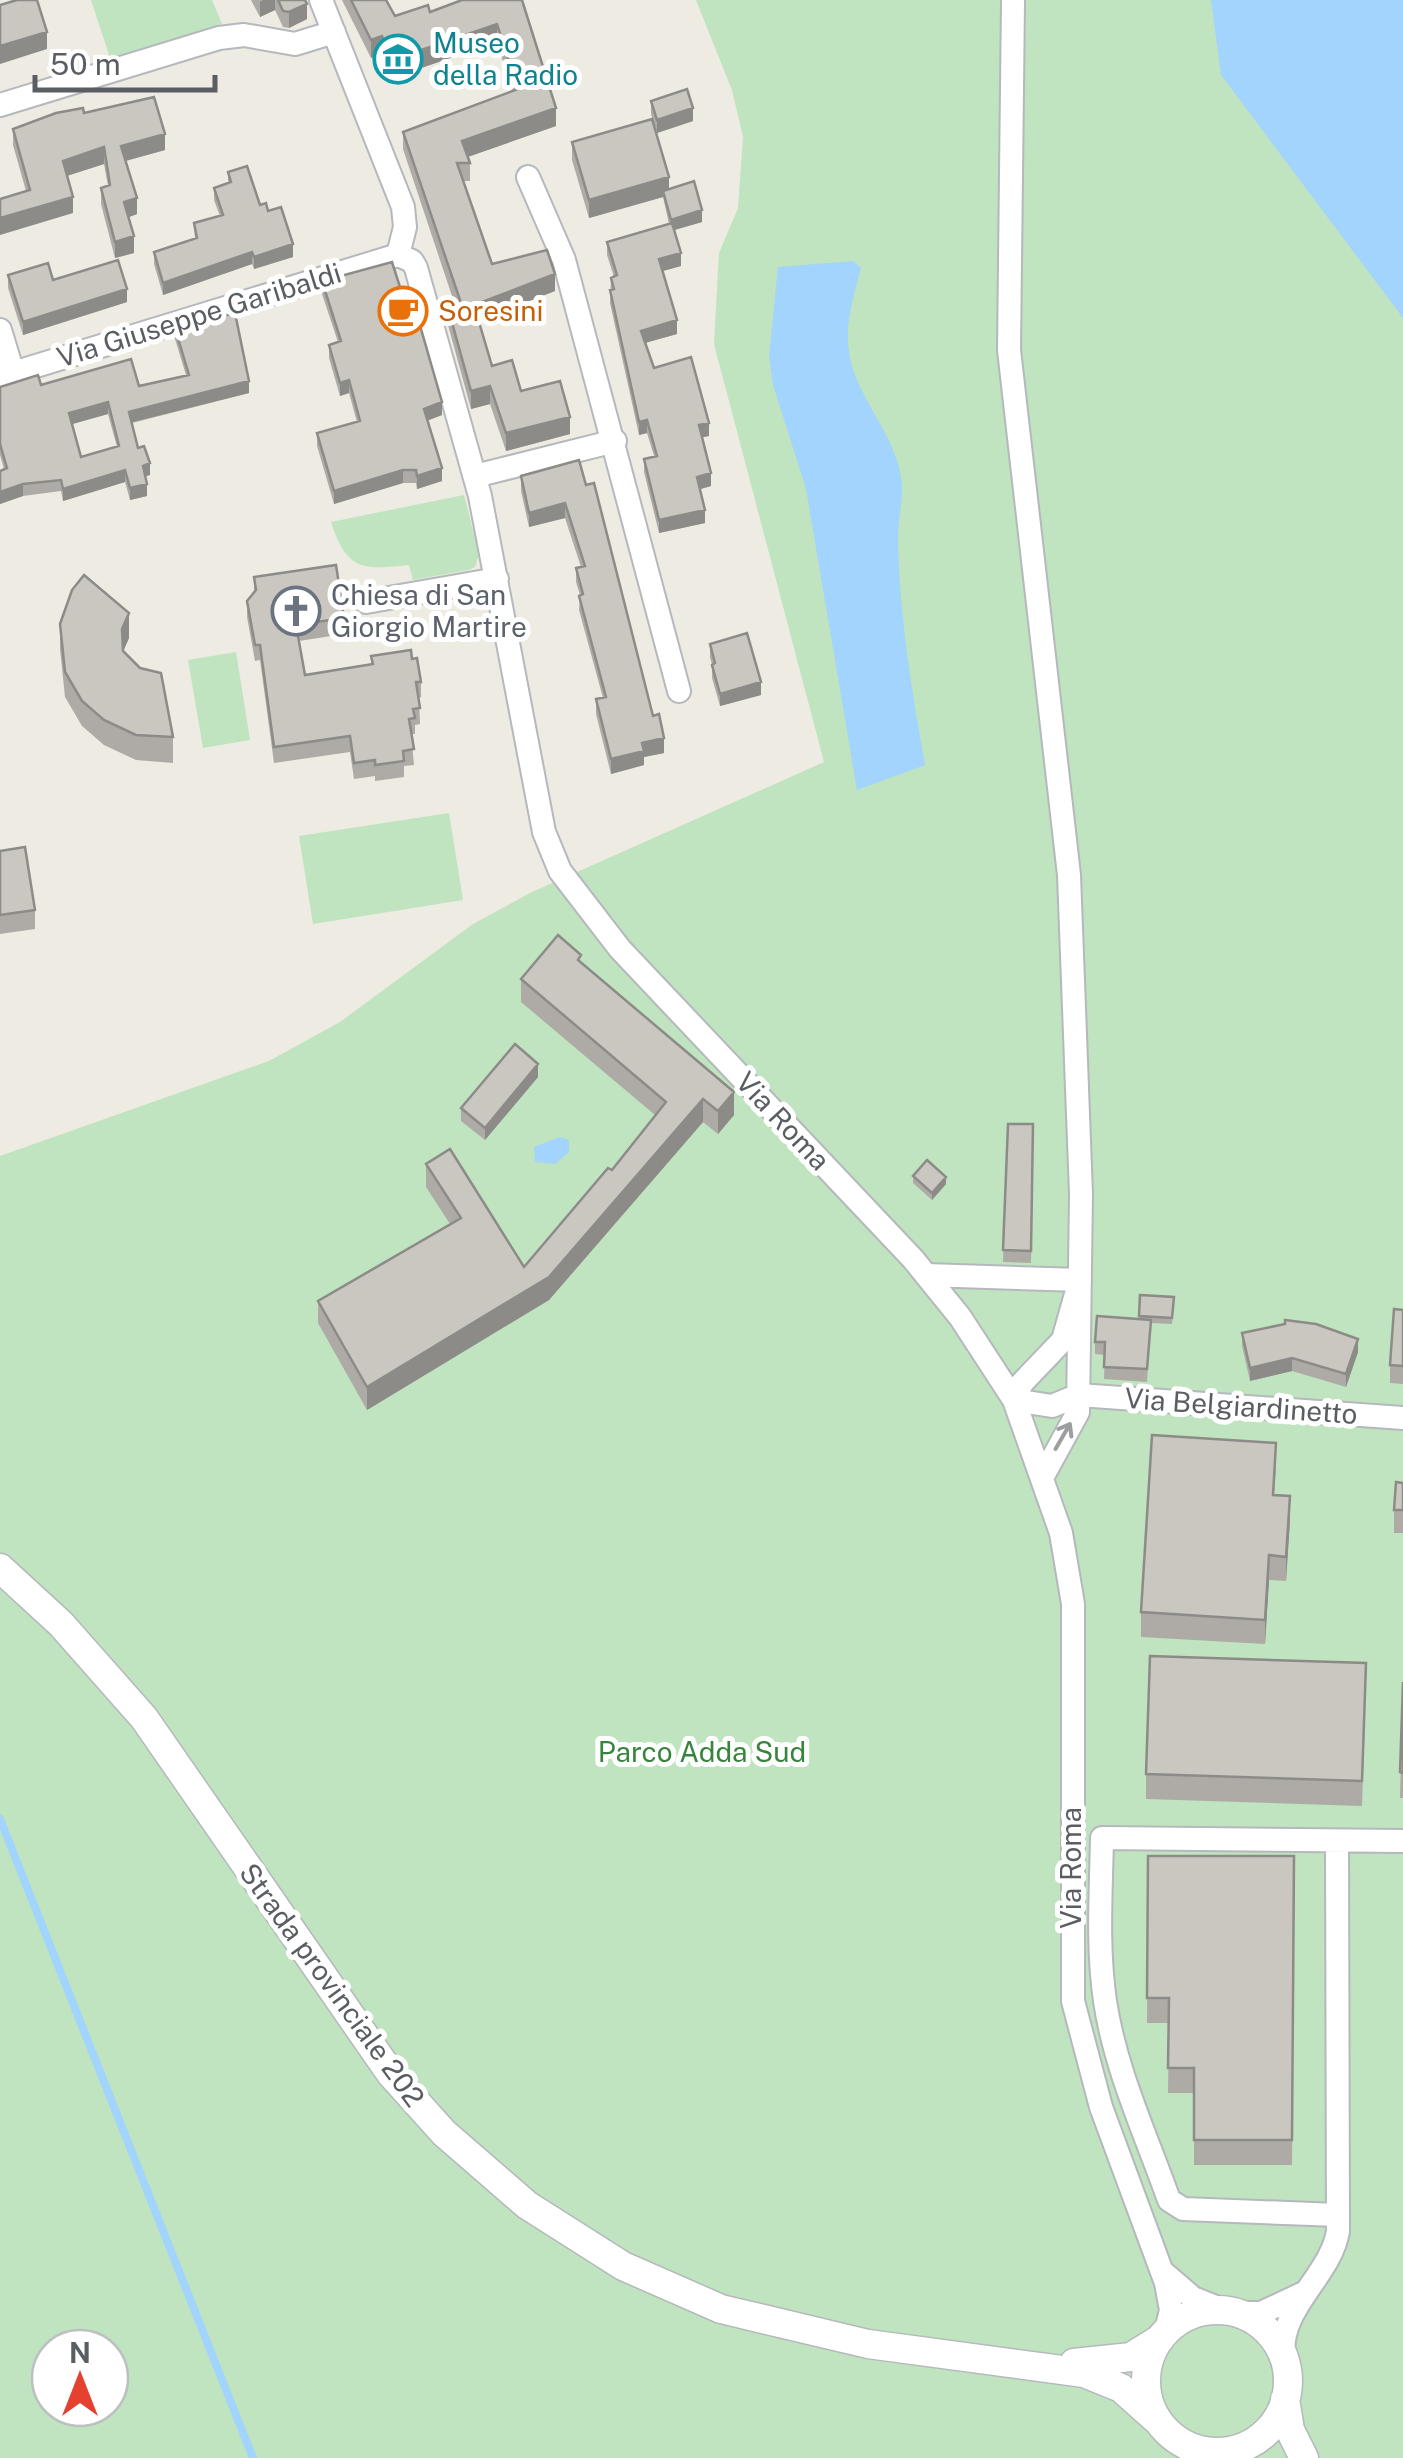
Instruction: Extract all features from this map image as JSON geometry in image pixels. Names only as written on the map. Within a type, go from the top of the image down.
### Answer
[{"type":"street","points":[[321,0],[403,207],[406,218],[398,255]]},
{"type":"street","points":[[1013,0],[1009,350],[1069,874],[1080,1280],[1078,1412],[1043,1476]]},
{"type":"street","points":[[0,106],[219,38],[244,35],[295,44],[334,32]]},
{"type":"street","points":[[528,177],[564,260],[679,690]]},
{"type":"street","name":"Via Giuseppe Garibaldi","points":[[7,375],[398,255]]},
{"type":"street","name":"Via Roma","points":[[398,255],[412,260],[416,268],[475,476],[544,832],[560,871],[620,949],[926,1275],[995,1367],[1014,1400],[1043,1476],[1061,1533],[1072,1604],[1072,2001],[1102,2107],[1170,2303],[1171,2322],[1163,2334]]},
{"type":"street","points":[[0,330],[7,375]]},
{"type":"street","points":[[475,476],[615,440]]},
{"type":"street","points":[[366,602],[497,579]]},
{"type":"street","points":[[926,1275],[1080,1280]]},
{"type":"street","points":[[1079,1395],[1052,1406],[1014,1400],[1062,1340],[1080,1280]]},
{"type":"street","points":[[995,1367],[1059,1379],[1079,1395]]},
{"type":"street","name":"Via Belgiardinetto","points":[[1079,1395],[1403,1418]]},
{"type":"street","name":"Strada provinciale 202","points":[[0,1568],[62,1624],[144,1718],[391,2074],[444,2134],[527,2204],[623,2266],[759,2322],[868,2344],[1032,2363],[1108,2382],[1130,2394],[1189,2446],[1270,2458]]},
{"type":"street","points":[[1338,2215],[1172,2206],[1113,2039],[1100,1946],[1102,1838],[1403,1841]]},
{"type":"street","points":[[1304,2458],[1290,2430],[1284,2357],[1286,2336],[1306,2292],[1333,2254],[1338,2215],[1337,1840]]},
{"type":"street","name":"Via Roma","points":[[1158,2266],[1193,2298],[1230,2311]]},
{"type":"street","points":[[1230,2311],[1261,2313],[1306,2292]]},
{"type":"street","points":[[1230,2311],[1274,2338],[1284,2357]]},
{"type":"street","name":"Strada provinciale 202","points":[[1032,2363],[1118,2360],[1147,2349],[1192,2315],[1230,2311]]},
{"type":"street","points":[[1158,2421],[1148,2399],[1146,2374],[1163,2334]]},
{"type":"street","points":[[1229,2451],[1265,2433],[1286,2398]]},
{"type":"green space","points":[[91,0],[212,0],[222,24],[110,58]]},
{"type":"green space","name":"Parco Adda Sud","points":[[696,0],[1403,0],[1403,2458],[0,2458],[0,1156],[269,1061],[340,1022],[473,924],[530,893],[824,762],[714,344],[719,253],[738,208],[743,137],[732,90]]},
{"type":"green space","points":[[464,495],[479,554],[475,567],[468,570],[413,580],[409,565],[358,564],[343,550],[331,522]]},
{"type":"green space","points":[[236,652],[250,740],[203,748],[188,660]]},
{"type":"green space","points":[[449,813],[463,900],[313,924],[299,836]]},
{"type":"water","points":[[1211,0],[1403,0],[1403,318],[1221,75]]},
{"type":"water","points":[[853,261],[861,268],[848,325],[851,362],[892,448],[902,485],[898,537],[901,601],[925,765],[857,790],[806,489],[773,385],[769,356],[778,267]]},
{"type":"water","points":[[560,1137],[569,1140],[569,1152],[555,1164],[535,1162],[534,1147]]},
{"type":"building","points":[[37,0],[47,32],[0,46],[0,5]]},
{"type":"building","points":[[278,0],[305,0],[307,4],[289,12],[283,11]]},
{"type":"building","points":[[351,0],[386,0],[395,16],[428,5],[430,12],[462,0],[522,0],[556,108],[462,141],[470,163],[457,163],[492,264],[547,250],[555,274],[474,305],[492,366],[512,360],[521,391],[560,381],[570,417],[506,433],[490,386],[471,391],[448,308],[461,303],[403,132],[518,89],[497,24],[392,60],[382,36],[371,40]]},
{"type":"building","points":[[687,89],[693,108],[657,120],[651,101]]},
{"type":"building","points":[[154,97],[165,134],[121,146],[137,198],[124,202],[134,236],[115,242],[101,188],[110,185],[104,147],[63,161],[73,197],[0,218],[0,199],[30,190],[13,129],[56,113],[83,108],[84,113]]},
{"type":"building","points":[[652,119],[669,177],[589,200],[572,142]]},
{"type":"building","points":[[247,166],[260,205],[266,203],[268,211],[281,207],[293,244],[254,257],[252,252],[163,283],[154,252],[197,238],[194,223],[223,215],[214,188],[231,182],[228,172]]},
{"type":"building","points":[[694,181],[702,210],[671,220],[663,191]]},
{"type":"building","points":[[672,223],[681,253],[659,259],[677,320],[641,331],[654,368],[691,357],[709,423],[699,425],[711,473],[697,477],[705,510],[659,520],[644,459],[657,456],[647,420],[639,422],[610,290],[614,289],[611,278],[617,275],[607,242]]},
{"type":"building","points":[[118,260],[127,289],[23,322],[8,275],[48,263],[53,280]]},
{"type":"building","points":[[392,262],[412,325],[419,322],[442,402],[424,409],[442,468],[417,476],[416,470],[403,470],[334,491],[317,433],[360,421],[349,380],[340,383],[329,345],[341,341],[322,281]]},
{"type":"building","points":[[235,313],[249,381],[129,412],[138,448],[144,446],[150,463],[143,466],[147,484],[130,488],[125,470],[63,489],[61,480],[23,484],[0,492],[0,471],[7,468],[0,444],[0,387],[38,375],[41,385],[131,359],[139,386],[189,375],[175,328]],"holes":[[[108,402],[119,446],[81,457],[69,413]]]},
{"type":"building","points":[[579,460],[586,485],[594,483],[653,716],[659,714],[664,738],[642,743],[644,751],[611,759],[596,699],[606,697],[579,596],[583,594],[576,568],[585,566],[565,503],[529,513],[521,476]]},
{"type":"building","points":[[336,565],[344,618],[296,625],[305,675],[373,664],[371,656],[411,650],[412,659],[417,658],[421,682],[416,682],[420,708],[413,709],[415,718],[409,719],[414,749],[403,751],[404,761],[354,763],[350,736],[274,747],[260,645],[255,645],[247,601],[256,590],[254,577]]},
{"type":"building","points":[[84,575],[129,613],[122,629],[123,651],[140,668],[161,673],[173,737],[136,735],[104,720],[82,701],[65,672],[60,624],[72,590]]},
{"type":"building","points":[[747,633],[761,682],[720,694],[710,644]]},
{"type":"building","points":[[25,847],[35,910],[0,915],[0,851]]},
{"type":"building","points":[[558,935],[581,955],[578,960],[734,1092],[718,1111],[703,1099],[549,1277],[367,1387],[318,1301],[461,1218],[426,1164],[450,1149],[524,1267],[608,1168],[612,1170],[666,1102],[521,979]]},
{"type":"building","points":[[515,1044],[538,1064],[485,1128],[461,1108]]},
{"type":"building","points":[[1008,1124],[1033,1124],[1031,1251],[1003,1250]]},
{"type":"building","points":[[927,1160],[946,1177],[932,1193],[913,1176]]},
{"type":"building","points":[[1140,1295],[1174,1297],[1172,1318],[1139,1316]]},
{"type":"building","points":[[1394,1309],[1403,1310],[1403,1366],[1390,1365]]},
{"type":"building","points":[[1097,1316],[1151,1320],[1147,1369],[1104,1367],[1105,1342],[1095,1342]]},
{"type":"building","points":[[1285,1320],[1316,1324],[1358,1339],[1346,1374],[1292,1358],[1250,1368],[1242,1333],[1285,1324]]},
{"type":"building","points":[[1152,1435],[1276,1443],[1273,1495],[1290,1496],[1286,1557],[1269,1555],[1265,1620],[1141,1612]]},
{"type":"building","points":[[1396,1482],[1403,1483],[1403,1510],[1394,1510]]},
{"type":"building","points":[[1150,1656],[1366,1663],[1362,1781],[1146,1774]]},
{"type":"building","points":[[1403,1682],[1403,1773],[1400,1772]]},
{"type":"building","points":[[1148,1856],[1294,1856],[1292,2140],[1194,2140],[1194,2068],[1168,2068],[1169,1998],[1147,1998]]},
{"type":"waterway","points":[[0,1819],[253,2458]]},
{"type":"place","name":"Museo della Radio","points":[[398,59]]},
{"type":"place","name":"Soresini","points":[[403,311]]},
{"type":"place","name":"Chiesa di San Giorgio Martire","points":[[296,611]]}]
